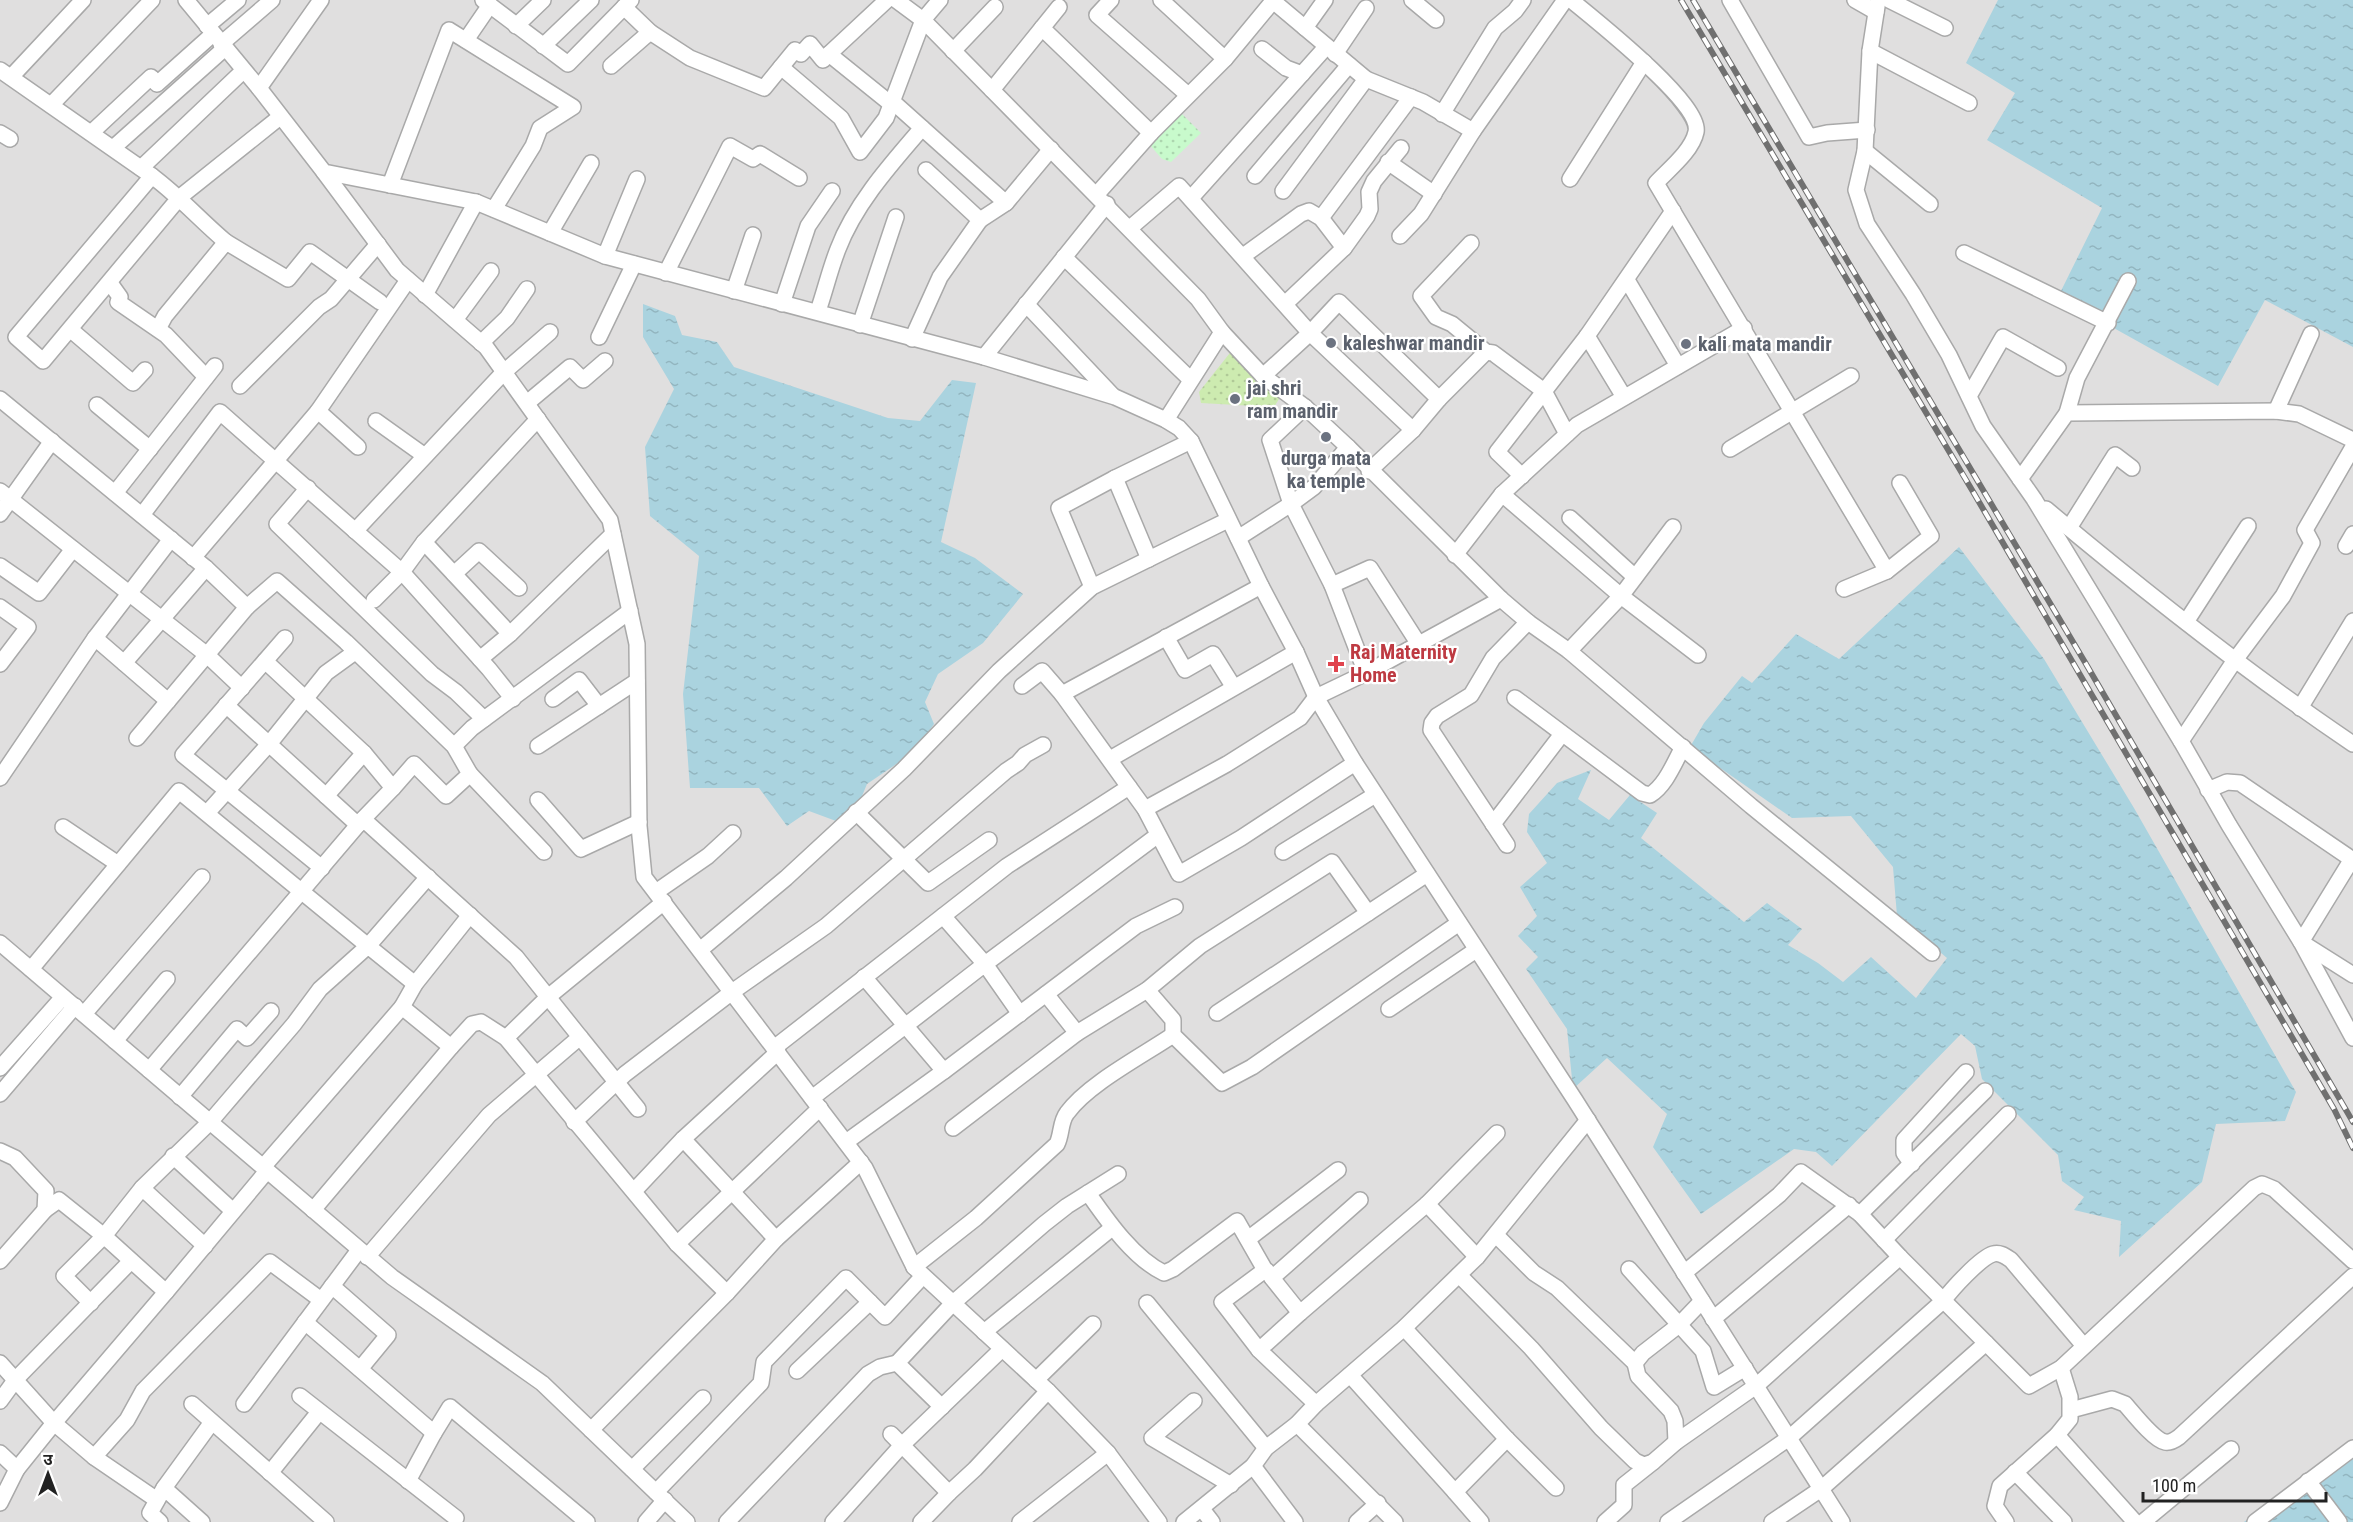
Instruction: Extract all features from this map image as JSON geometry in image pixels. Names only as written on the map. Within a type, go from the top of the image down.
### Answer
[{"type":"street","points":[[83,0],[4,76],[51,105],[147,172],[180,197],[202,222],[226,242],[288,279],[310,252],[380,302]]},
{"type":"street","points":[[51,105],[152,0]]},
{"type":"street","points":[[113,148],[217,38],[238,0]]},
{"type":"street","points":[[91,133],[151,76],[157,84],[272,0]]},
{"type":"street","points":[[259,88],[321,0]]},
{"type":"street","points":[[466,40],[490,6],[509,0]]},
{"type":"street","points":[[516,26],[543,0]]},
{"type":"street","points":[[543,46],[591,0]]},
{"type":"street","points":[[490,6],[568,64],[627,4],[650,32],[690,58],[764,88],[795,50],[801,54],[810,44],[823,60],[887,0]]},
{"type":"street","points":[[896,0],[923,20],[1102,199],[1198,299],[1222,332],[1263,376],[1305,407],[1348,447],[1369,471],[1501,599],[1528,622],[1569,651],[1751,806],[1932,953]]},
{"type":"street","points":[[781,67],[841,118],[860,152],[886,118],[923,20],[940,0]]},
{"type":"street","points":[[1111,0],[1097,15],[1188,95]]},
{"type":"street","points":[[1161,0],[1225,59]]},
{"type":"street","points":[[1305,28],[1325,0]]},
{"type":"street","points":[[1412,0],[1436,20]]},
{"type":"street","points":[[1442,114],[1495,27],[1515,11],[1523,0]]},
{"type":"street","points":[[1400,236],[1421,214],[1473,131],[1566,0]]},
{"type":"street","points":[[1570,0],[1644,62],[1688,109],[1695,120],[1696,132],[1689,147],[1656,183],[1887,571]]},
{"type":"street","points":[[1730,0],[1809,137],[1827,133],[1867,130]]},
{"type":"street","points":[[1855,0],[1877,6],[1870,51],[1865,151],[1856,190],[1867,224],[1913,294],[1949,355],[1983,426],[2034,499],[2181,741],[2208,790],[2301,942],[2353,1038]]},
{"type":"street","points":[[1889,0],[1914,5],[1945,28]]},
{"type":"street","points":[[191,2],[324,172],[397,270],[481,343],[610,520],[637,644],[639,822],[644,877],[861,1162],[919,1271],[1048,1391],[1107,1453],[1159,1522]]},
{"type":"street","points":[[992,90],[1042,28],[1059,2]]},
{"type":"street","points":[[984,357],[1064,257],[1102,199],[1151,133],[1279,2],[1305,28],[1366,79],[1411,97],[1473,131]]},
{"type":"street","points":[[953,51],[995,8]]},
{"type":"street","points":[[1191,198],[1302,75],[1331,50],[1366,8]]},
{"type":"street","points":[[1042,28],[1151,133]]},
{"type":"street","points":[[390,185],[449,30],[573,107],[540,128],[533,146],[494,209]]},
{"type":"street","points":[[611,66],[650,32]]},
{"type":"street","points":[[1262,49],[1286,68],[1302,75]]},
{"type":"street","points":[[1870,51],[1969,103]]},
{"type":"street","points":[[829,54],[922,128],[1006,203]]},
{"type":"street","points":[[1570,179],[1644,62]]},
{"type":"street","points":[[1255,176],[1349,65]]},
{"type":"street","points":[[243,71],[147,172],[16,337],[44,361],[180,197],[280,117]]},
{"type":"street","points":[[1283,190],[1366,79]]},
{"type":"street","points":[[1321,218],[1411,97]]},
{"type":"street","points":[[818,311],[838,248],[856,214],[893,161],[922,128]]},
{"type":"street","points":[[666,273],[730,146],[753,159],[760,154],[799,178]]},
{"type":"street","points":[[1286,303],[1344,248],[1367,216],[1372,186],[1388,162],[1401,148]]},
{"type":"street","points":[[912,339],[940,277],[981,220],[1006,203],[1051,149]]},
{"type":"street","points":[[1865,151],[1930,204]]},
{"type":"street","points":[[1388,162],[1434,194]]},
{"type":"street","points":[[550,233],[591,163]]},
{"type":"street","points":[[926,170],[981,220]]},
{"type":"street","points":[[324,172],[476,202],[605,256],[984,357],[1114,397],[1179,428],[1191,441],[1316,697],[1355,763],[1588,1120],[1842,1522]]},
{"type":"street","points":[[605,256],[637,179]]},
{"type":"street","points":[[1130,228],[1179,186],[1286,303],[1310,333],[1413,430]]},
{"type":"street","points":[[782,304],[808,226],[832,191]]},
{"type":"street","points":[[425,295],[476,202]]},
{"type":"street","points":[[1243,256],[1301,214],[1309,211],[1321,218],[1344,248]]},
{"type":"street","points":[[1521,476],[1497,452],[1587,336],[1673,211]]},
{"type":"street","points":[[860,325],[896,217]]},
{"type":"street","points":[[734,291],[753,235]]},
{"type":"street","points":[[158,329],[165,316],[226,242]]},
{"type":"street","points":[[1471,243],[1421,296],[1436,317],[1452,324],[1486,352],[1493,354],[1544,391],[1567,434]]},
{"type":"street","points":[[240,386],[319,306],[331,299],[378,244]]},
{"type":"street","points":[[1964,253],[2108,323]]},
{"type":"street","points":[[1064,257],[1190,379]]},
{"type":"street","points":[[599,337],[634,264]]},
{"type":"street","points":[[455,320],[491,272]]},
{"type":"street","points":[[193,558],[318,411],[408,280]]},
{"type":"street","points":[[1627,280],[1678,366]]},
{"type":"street","points":[[2020,479],[2067,413],[2077,378],[2108,323],[2128,281]]},
{"type":"street","points":[[110,283],[120,297],[118,302],[166,335],[210,372],[115,493]]},
{"type":"street","points":[[481,343],[507,318],[527,289]]},
{"type":"street","points":[[1263,376],[1340,302],[1439,399]]},
{"type":"street","points":[[1026,304],[1114,397]]},
{"type":"street","points":[[1455,555],[1502,494],[1577,424],[1744,328]]},
{"type":"street","points":[[71,330],[133,383],[146,370]]},
{"type":"street","points":[[355,531],[504,372],[550,332]]},
{"type":"street","points":[[1166,420],[1222,332]]},
{"type":"street","points":[[2276,411],[2311,334]]},
{"type":"street","points":[[1587,336],[1624,397]]},
{"type":"street","points":[[1969,396],[2003,337],[2058,368]]},
{"type":"street","points":[[1369,471],[1413,430],[1439,399],[1486,352]]},
{"type":"street","points":[[526,403],[570,367],[583,380],[605,361]]},
{"type":"street","points":[[1730,449],[1851,376]]},
{"type":"street","points":[[0,399],[206,568],[247,607]]},
{"type":"street","points":[[97,405],[150,449]]},
{"type":"street","points":[[1305,407],[1270,440],[1291,504],[1332,585],[1366,673]]},
{"type":"street","points":[[318,411],[358,447]]},
{"type":"street","points":[[2067,413],[2276,411],[2299,414],[2353,440]]},
{"type":"street","points":[[142,515],[220,412],[402,572],[513,699]]},
{"type":"street","points":[[374,600],[402,572],[424,542],[537,419]]},
{"type":"street","points":[[376,421],[425,456]]},
{"type":"street","points":[[0,514],[5,495],[52,441]]},
{"type":"street","points":[[1092,587],[1059,508],[1114,478],[1191,441]]},
{"type":"street","points":[[1238,538],[1314,487],[1348,447]]},
{"type":"street","points":[[2181,741],[2235,660],[2283,596],[2312,543],[2305,530],[2353,447]]},
{"type":"street","points":[[2069,528],[2115,454],[2132,468]]},
{"type":"street","points":[[1114,478],[1149,559]]},
{"type":"street","points":[[1844,589],[1887,571],[1931,536],[1900,483]]},
{"type":"street","points":[[308,488],[277,524],[432,674],[456,692],[484,719]]},
{"type":"street","points":[[1502,494],[1621,596],[1698,655]]},
{"type":"street","points":[[5,495],[207,655],[242,688]]},
{"type":"street","points":[[2034,499],[2235,660],[2353,744]]},
{"type":"street","points":[[1570,518],[1635,577]]},
{"type":"street","points":[[700,950],[786,878],[904,769],[999,671],[1092,587],[1228,519]]},
{"type":"street","points":[[2186,622],[2248,526]]},
{"type":"street","points":[[1569,651],[1621,596],[1673,527]]},
{"type":"street","points":[[480,659],[510,634],[614,534]]},
{"type":"street","points":[[0,778],[95,638],[171,539]]},
{"type":"street","points":[[424,542],[510,634]]},
{"type":"street","points":[[0,566],[39,593],[73,549]]},
{"type":"street","points":[[454,574],[479,551],[519,588]]},
{"type":"street","points":[[124,663],[206,568]]},
{"type":"street","points":[[1332,585],[1370,568],[1418,643]]},
{"type":"street","points":[[137,738],[247,607],[277,581],[346,642],[454,746],[470,774],[544,852]]},
{"type":"street","points":[[1062,694],[1261,586]]},
{"type":"street","points":[[1145,809],[1227,765],[1300,718],[1316,697],[1366,673],[1501,599]]},
{"type":"street","points":[[0,607],[28,627],[0,664]]},
{"type":"street","points":[[454,746],[484,719],[630,611]]},
{"type":"street","points":[[2300,708],[2353,621]]},
{"type":"street","points":[[1507,845],[1431,730],[1432,723],[1437,716],[1471,695],[1492,658],[1528,622]]},
{"type":"street","points":[[1166,637],[1185,670],[1213,654],[1233,686]]},
{"type":"street","points":[[95,638],[168,701]]},
{"type":"street","points":[[285,638],[183,754],[322,868]]},
{"type":"street","points":[[207,813],[326,673],[355,651]]},
{"type":"street","points":[[1110,759],[1233,686],[1296,652]]},
{"type":"street","points":[[265,661],[364,753],[393,788]]},
{"type":"street","points":[[1022,686],[1042,671],[1062,694],[1145,809],[1179,874],[1241,838],[1355,763]]},
{"type":"street","points":[[553,699],[579,680],[599,706]]},
{"type":"street","points":[[537,746],[637,681]]},
{"type":"street","points":[[1515,698],[1642,793],[1650,795],[1663,782],[1683,747]]},
{"type":"street","points":[[226,705],[326,796],[428,877],[516,957],[638,1109]]},
{"type":"street","points":[[1493,824],[1562,734]]},
{"type":"street","points":[[574,1122],[616,1082],[732,992],[826,926],[1025,755],[1043,745]]},
{"type":"street","points":[[326,796],[364,753]]},
{"type":"street","points":[[149,1070],[360,822],[414,764],[446,796],[470,774]]},
{"type":"street","points":[[2208,790],[2227,782],[2240,783],[2352,860],[2301,942]]},
{"type":"street","points":[[634,1191],[683,1139],[776,1050],[864,978],[1007,866],[1129,787]]},
{"type":"street","points":[[31,969],[179,791],[415,984]]},
{"type":"street","points":[[1283,852],[1375,795]]},
{"type":"street","points":[[537,800],[580,849],[639,822]]},
{"type":"street","points":[[856,813],[928,883],[990,840]]},
{"type":"street","points":[[63,827],[118,864]]},
{"type":"street","points":[[506,1038],[548,997],[733,833]]},
{"type":"street","points":[[677,1244],[732,1191],[816,1103],[904,1025],[1158,835]]},
{"type":"street","points":[[954,1128],[1077,1033],[1147,990],[1200,946],[1332,862],[1368,913]]},
{"type":"street","points":[[1217,1012],[1427,874]]},
{"type":"street","points":[[0,1094],[74,1006],[202,877]]},
{"type":"street","points":[[91,1303],[64,1276],[104,1236],[142,1188],[210,1122],[294,1024],[320,989],[368,946],[428,877]]},
{"type":"street","points":[[846,1142],[1136,926],[1175,908]]},
{"type":"street","points":[[0,1503],[17,1469],[54,1422],[205,1246],[265,1169],[402,1007],[415,984],[470,915]]},
{"type":"street","points":[[943,916],[985,964],[1020,1014]]},
{"type":"street","points":[[1147,990],[1173,1020],[1173,1035],[1222,1083],[1252,1067],[1459,923]]},
{"type":"street","points":[[2301,942],[2353,975]]},
{"type":"street","points":[[1389,1009],[1476,950]]},
{"type":"street","points":[[3,951],[31,969],[392,1277],[542,1383],[687,1522]]},
{"type":"street","points":[[864,978],[944,1071]]},
{"type":"street","points":[[115,1041],[167,979]]},
{"type":"street","points":[[1046,994],[1077,1033]]},
{"type":"street","points":[[0,1068],[74,1006]]},
{"type":"street","points":[[402,1007],[451,1047]]},
{"type":"street","points":[[180,1097],[237,1029],[248,1038],[271,1011]]},
{"type":"street","points":[[313,1210],[451,1047],[472,1024],[481,1022],[506,1038],[677,1244],[727,1293]]},
{"type":"street","points":[[646,1522],[660,1496],[761,1383],[764,1362],[846,1278],[885,1317],[919,1271],[1057,1144],[1062,1134],[1066,1114],[1079,1101],[1096,1085],[1173,1035]]},
{"type":"street","points":[[244,1404],[332,1286],[489,1114],[580,1037]]},
{"type":"street","points":[[1912,1164],[1904,1153],[1904,1140],[1966,1072]]},
{"type":"street","points":[[1713,1319],[1912,1164],[1985,1091]]},
{"type":"street","points":[[1884,1240],[2008,1114]]},
{"type":"street","points":[[1184,1522],[1231,1485],[1252,1466],[1266,1448],[1297,1424],[1316,1404],[1404,1328],[1478,1257],[1588,1120]]},
{"type":"street","points":[[1259,1350],[1427,1204],[1497,1133]]},
{"type":"street","points":[[683,1139],[776,1239]]},
{"type":"street","points":[[0,1151],[15,1158],[46,1191],[45,1210]]},
{"type":"street","points":[[173,1156],[233,1211]]},
{"type":"street","points":[[591,1430],[727,1293],[776,1239],[861,1162]]},
{"type":"street","points":[[1248,1239],[1338,1170]]},
{"type":"street","points":[[1684,1273],[1779,1195],[1801,1172],[1855,1210],[2029,1386],[2061,1368],[2254,1188],[2262,1184],[2274,1189],[2353,1261]]},
{"type":"street","points":[[727,1522],[868,1374],[880,1367],[897,1363],[953,1303],[1044,1224],[1088,1192],[1118,1174]]},
{"type":"street","points":[[142,1188],[205,1246]]},
{"type":"street","points":[[1088,1192],[1112,1228],[1154,1268],[1164,1273],[1173,1269],[1237,1221],[1269,1274],[1300,1312]]},
{"type":"street","points":[[0,1262],[45,1210],[59,1200],[104,1236],[166,1292]]},
{"type":"street","points":[[1316,1404],[1259,1350],[1222,1302],[1269,1274],[1360,1200]]},
{"type":"street","points":[[1427,1204],[1478,1257]]},
{"type":"street","points":[[984,1332],[1112,1228]]},
{"type":"street","points":[[1496,1235],[1534,1273],[1557,1288],[1635,1363],[1638,1376],[1671,1411],[1675,1421],[1676,1442]]},
{"type":"street","points":[[1668,1522],[1789,1438],[1943,1301],[1956,1284],[1991,1254],[2000,1253],[2016,1265],[2084,1346]]},
{"type":"street","points":[[1607,1521],[1624,1505],[1624,1485],[1676,1442],[1756,1386],[1900,1257]]},
{"type":"street","points":[[0,1401],[16,1379],[131,1261]]},
{"type":"street","points":[[94,1457],[127,1420],[143,1391],[270,1262],[321,1300]]},
{"type":"street","points":[[1629,1269],[1703,1351],[1721,1411]]},
{"type":"street","points":[[1459,1275],[1531,1348],[1601,1428],[1635,1461],[1644,1465],[1653,1462]]},
{"type":"street","points":[[2071,1410],[2112,1399],[2118,1400],[2125,1404],[2157,1438],[2164,1442],[2172,1442],[2353,1276]]},
{"type":"street","points":[[332,1286],[388,1335],[360,1370]]},
{"type":"street","points":[[1635,1363],[1643,1353],[1680,1325],[1702,1301]]},
{"type":"street","points":[[797,1371],[870,1302]]},
{"type":"street","points":[[1147,1304],[1266,1448]]},
{"type":"street","points":[[305,1322],[434,1433]]},
{"type":"street","points":[[1036,1380],[1093,1324]]},
{"type":"street","points":[[1404,1328],[1556,1488]]},
{"type":"street","points":[[1772,1522],[1821,1489],[1986,1343]]},
{"type":"street","points":[[833,1522],[896,1439],[942,1407],[1002,1349]]},
{"type":"street","points":[[0,1363],[54,1422],[94,1457],[161,1494],[202,1522]]},
{"type":"street","points":[[897,1363],[942,1407]]},
{"type":"street","points":[[1714,1387],[1745,1368]]},
{"type":"street","points":[[2006,1522],[1995,1506],[1996,1496],[2001,1486],[2057,1435],[2070,1419],[2070,1397],[2061,1368]]},
{"type":"street","points":[[1350,1375],[1480,1522]]},
{"type":"street","points":[[921,1522],[949,1492],[975,1470],[1048,1391]]},
{"type":"street","points":[[300,1396],[456,1518]]},
{"type":"street","points":[[632,1469],[703,1398]]},
{"type":"street","points":[[1194,1401],[1152,1438],[1231,1485]]},
{"type":"street","points":[[192,1404],[327,1522]]},
{"type":"street","points":[[408,1481],[450,1407],[587,1522]]},
{"type":"street","points":[[270,1473],[320,1412]]},
{"type":"street","points":[[160,1522],[150,1513],[212,1422]]},
{"type":"street","points":[[1297,1424],[1395,1522]]},
{"type":"street","points":[[2057,1435],[2135,1522]]},
{"type":"street","points":[[896,1439],[949,1492]]},
{"type":"street","points":[[1455,1492],[1507,1439]]},
{"type":"street","points":[[2255,1522],[2353,1448]]},
{"type":"street","points":[[2143,1522],[2231,1449]]},
{"type":"street","points":[[0,1453],[17,1469]]},
{"type":"street","points":[[1020,1522],[1107,1453]]},
{"type":"street","points":[[1252,1466],[1295,1522]]},
{"type":"street","points":[[2015,1472],[2064,1522]]},
{"type":"street","points":[[2308,1481],[2339,1522]]},
{"type":"street","points":[[1357,1522],[1378,1503]]},
{"type":"street","points":[[1202,1509],[1212,1522]]},
{"type":"shaded area","points":[[0,0],[2353,0],[2353,1522],[0,1522]]},
{"type":"green space","points":[[1182,114],[1201,133],[1171,162],[1162,159],[1149,144],[1171,118]]},
{"type":"green space","points":[[1237,344],[1279,399],[1274,407],[1201,403],[1199,392]]},
{"type":"water","points":[[1998,0],[2353,0],[2353,347],[2265,300],[2218,386],[2058,297],[2102,208],[1987,140],[2015,93],[1966,63]]},
{"type":"water","points":[[643,304],[675,316],[682,335],[717,342],[734,367],[888,418],[920,421],[952,380],[976,383],[941,542],[975,558],[1023,594],[983,643],[938,674],[925,702],[934,724],[914,752],[867,784],[857,808],[836,821],[809,811],[787,826],[759,788],[690,788],[683,694],[699,556],[650,516],[645,447],[674,389],[643,337]]},
{"type":"water","points":[[1959,547],[2044,659],[2134,808],[2296,1092],[2285,1121],[2216,1124],[2202,1182],[2119,1257],[2121,1221],[2074,1210],[2084,1197],[2062,1181],[2058,1155],[1982,1079],[1975,1046],[1961,1034],[1832,1166],[1816,1152],[1794,1149],[1701,1214],[1653,1147],[1667,1114],[1607,1058],[1573,1089],[1567,1029],[1526,969],[1538,957],[1518,936],[1537,916],[1520,887],[1547,863],[1527,832],[1529,814],[1557,783],[1591,770],[1578,799],[1609,820],[1630,795],[1657,813],[1641,838],[1744,922],[1767,903],[1802,929],[1788,945],[1818,963],[1843,982],[1871,957],[1916,998],[1947,958],[1897,916],[1893,867],[1851,816],[1792,818],[1690,747],[1704,723],[1742,676],[1752,683],[1796,634],[1839,659]]},
{"type":"water","points":[[2353,1439],[2353,1522],[2244,1522]]},
{"type":"railway","points":[[1681,0],[1972,490],[2334,1109],[2353,1148]]},
{"type":"railway","points":[[1693,0],[2086,664],[2353,1122]]},
{"type":"place","name":"kaleshwar mandir","points":[[1331,343]]},
{"type":"place","name":"kali mata mandir","points":[[1686,344]]},
{"type":"place","name":"jai shri ram mandir","points":[[1235,399]]},
{"type":"place","name":"durga mata ka temple","points":[[1326,437]]},
{"type":"place","name":"Raj Maternity Home","points":[[1336,664]]}]
